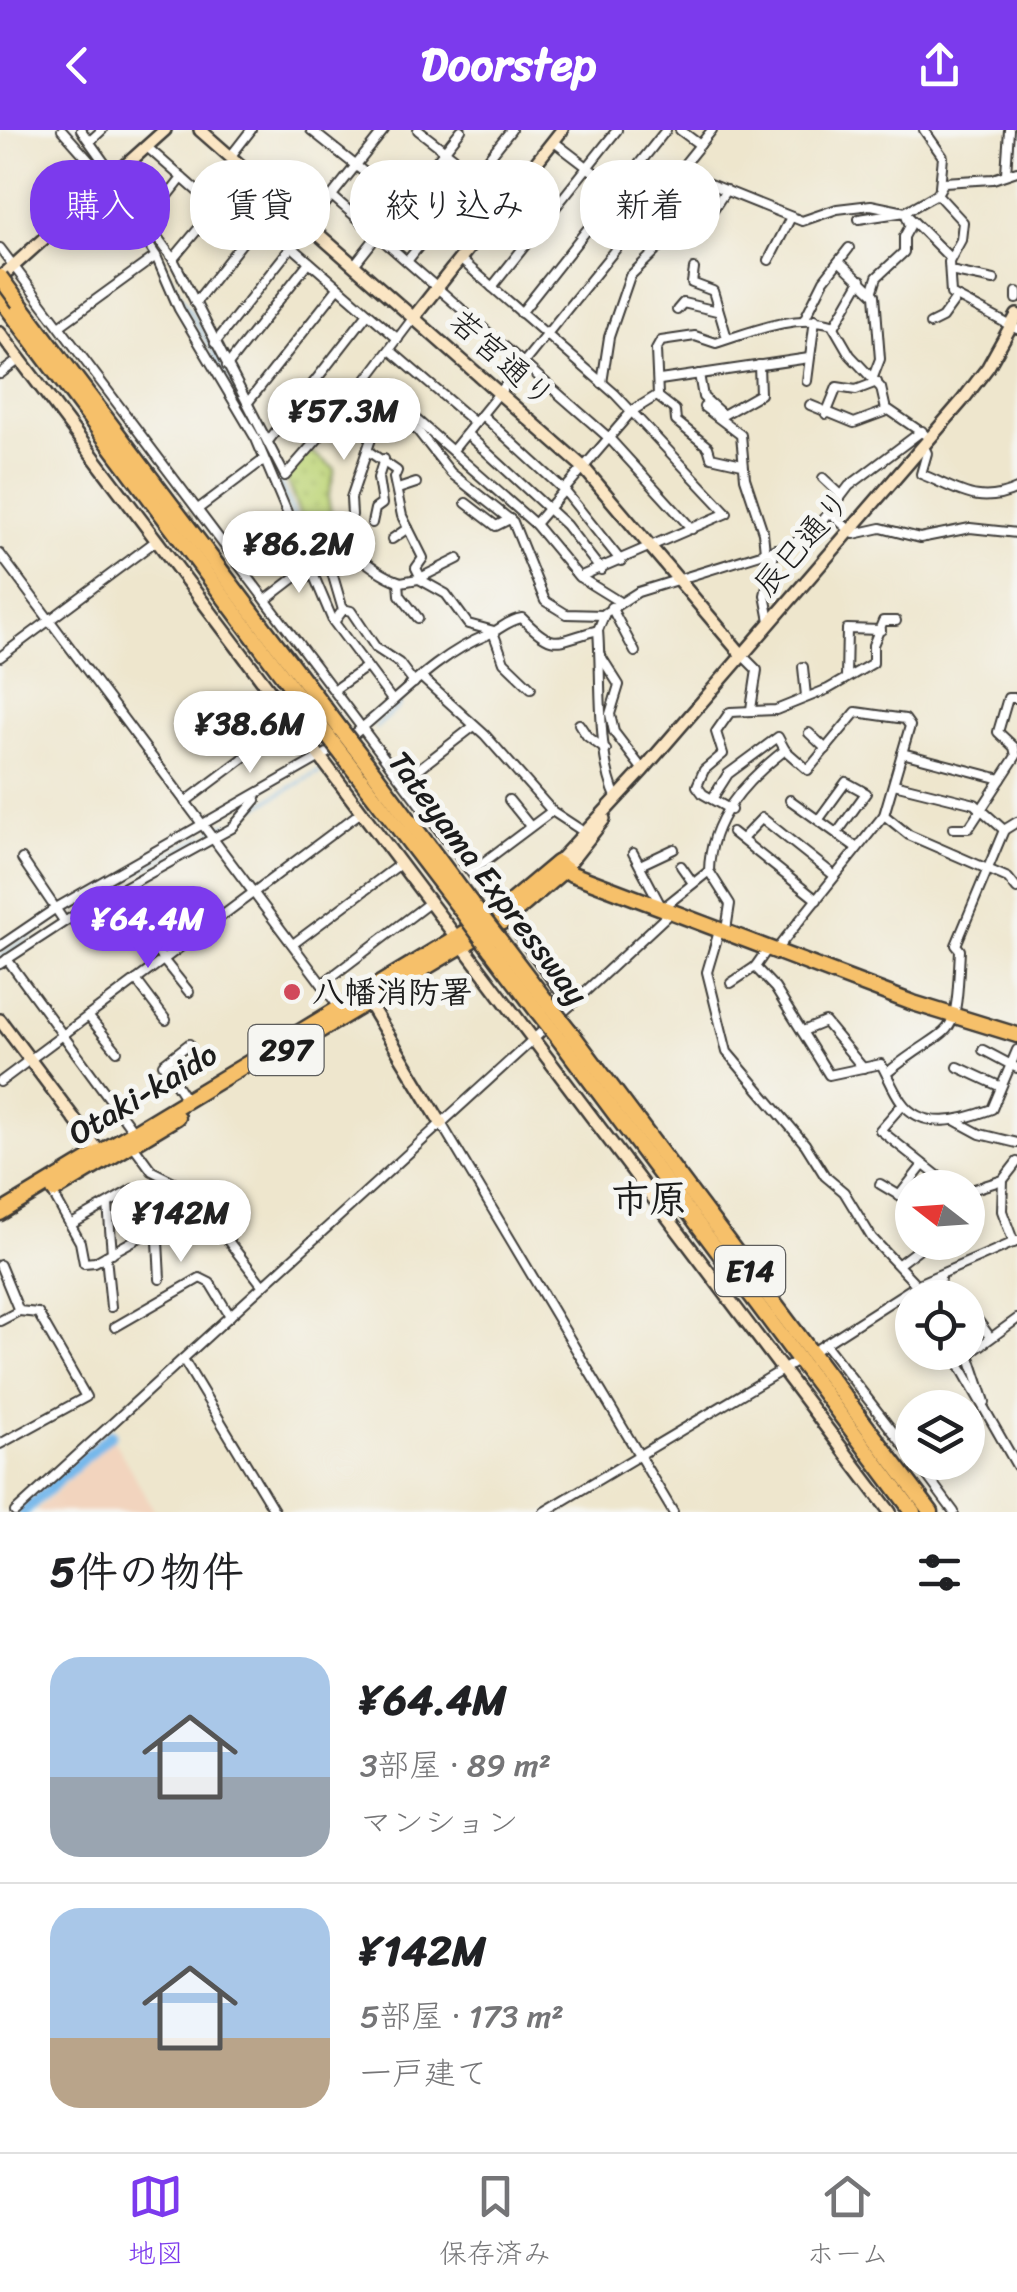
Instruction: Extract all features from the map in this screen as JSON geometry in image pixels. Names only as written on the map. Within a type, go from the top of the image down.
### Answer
[{"type":"highway","name":"Tateyama Expressway","points":[[0,277],[9,303],[494,944],[931,1512]]},
{"type":"highway","points":[[560,866],[956,1017],[1017,1035]]},
{"type":"highway","name":"Otaki-kaido","points":[[0,1213],[368,1002],[503,915],[560,866]]},
{"type":"highway","name":"Otaki-kaido","points":[[133,1138],[187,1100],[339,1007],[457,943]]},
{"type":"highway","name":"Tateyama Expressway","points":[[564,1034],[912,1512]]},
{"type":"highway","name":"Otaki-kaido","points":[[0,1221],[52,1192],[102,1156]]},
{"type":"street","points":[[62,130],[93,160]]},
{"type":"street","points":[[81,130],[101,160]]},
{"type":"street","points":[[90,141],[102,130]]},
{"type":"street","points":[[132,160],[165,130]]},
{"type":"street","name":"若宮通り","points":[[200,130],[233,160]]},
{"type":"street","points":[[230,157],[251,130]]},
{"type":"street","points":[[312,130],[350,160]]},
{"type":"street","points":[[360,160],[384,130]]},
{"type":"street","points":[[418,130],[457,160]]},
{"type":"street","points":[[436,160],[460,130]]},
{"type":"street","points":[[487,160],[510,130]]},
{"type":"street","points":[[538,160],[562,130]]},
{"type":"street","points":[[594,160],[617,130]]},
{"type":"street","points":[[642,160],[666,130]]},
{"type":"street","points":[[680,130],[700,145]]},
{"type":"street","points":[[688,160],[712,130]]},
{"type":"street","points":[[924,130],[942,157],[938,190],[962,217],[961,240],[950,258],[955,300],[942,318],[930,324]]},
{"type":"street","points":[[1006,173],[1009,130]]},
{"type":"street","points":[[553,141],[580,162]]},
{"type":"street","points":[[147,147],[190,185]]},
{"type":"street","points":[[859,219],[905,212],[938,190],[1017,170]]},
{"type":"street","points":[[330,199],[350,173]]},
{"type":"street","points":[[170,193],[182,178]]},
{"type":"street","points":[[492,288],[580,178]]},
{"type":"street","points":[[720,188],[812,220],[837,209],[883,204],[905,212],[950,258]]},
{"type":"street","points":[[720,199],[726,190]]},
{"type":"street","points":[[332,196],[350,211]]},
{"type":"street","points":[[873,290],[877,277],[904,252],[910,226],[905,212]]},
{"type":"street","points":[[769,260],[792,216]]},
{"type":"street","points":[[173,259],[190,237]]},
{"type":"street","points":[[520,312],[580,237]]},
{"type":"street","name":"若宮通り","points":[[330,245],[583,468],[742,655]]},
{"type":"street","points":[[0,248],[267,598],[570,1006]]},
{"type":"street","points":[[804,320],[849,248]]},
{"type":"street","points":[[0,277],[31,250]]},
{"type":"street","points":[[153,250],[186,322],[250,427],[334,622],[392,700]]},
{"type":"street","points":[[167,250],[289,476],[467,250]]},
{"type":"street","points":[[195,303],[237,250]]},
{"type":"street","points":[[214,342],[290,250]]},
{"type":"street","points":[[294,250],[398,339]]},
{"type":"street","points":[[354,264],[365,250]]},
{"type":"street","points":[[396,250],[609,438],[692,529]]},
{"type":"street","points":[[408,260],[416,250]]},
{"type":"street","points":[[453,450],[615,250]]},
{"type":"street","points":[[602,383],[610,337],[630,276],[656,250]]},
{"type":"street","points":[[61,326],[156,256]]},
{"type":"street","points":[[460,259],[632,411],[728,510],[720,518],[652,549],[580,577]]},
{"type":"street","points":[[227,366],[309,262]]},
{"type":"street","points":[[826,414],[837,387],[856,390],[875,379],[880,358],[875,345],[880,312],[873,290],[839,262]]},
{"type":"street","points":[[694,269],[692,283],[712,291],[727,338]]},
{"type":"street","points":[[950,271],[994,280]]},
{"type":"street","points":[[834,327],[861,280]]},
{"type":"street","points":[[249,401],[338,288]]},
{"type":"street","points":[[955,300],[1015,323]]},
{"type":"street","points":[[677,310],[683,302],[717,311]]},
{"type":"street","points":[[269,440],[368,313]]},
{"type":"street","points":[[807,380],[815,319]]},
{"type":"street","points":[[535,524],[632,411],[657,396],[660,380],[656,350],[662,341],[695,336],[716,342],[815,319],[834,327],[850,355],[875,379],[886,410],[925,439],[921,474],[979,497],[995,499],[1017,489]]},
{"type":"street","name":"辰巳通り","points":[[560,866],[975,385],[1015,323]]},
{"type":"street","points":[[0,332],[457,943],[789,1366],[890,1512]]},
{"type":"street","points":[[390,350],[475,423]]},
{"type":"street","points":[[660,380],[809,358]]},
{"type":"street","points":[[0,374],[20,359]]},
{"type":"street","points":[[698,374],[703,397],[723,415],[760,394],[758,366]]},
{"type":"street","points":[[370,378],[535,524],[586,585],[611,593],[635,652]]},
{"type":"street","points":[[657,396],[674,410],[676,421],[708,447],[711,457],[742,464]]},
{"type":"street","points":[[349,403],[374,424],[351,498],[352,515]]},
{"type":"street","points":[[810,405],[826,414],[860,423],[866,416],[886,410]]},
{"type":"street","points":[[704,407],[741,435],[742,464],[763,532],[764,552]]},
{"type":"street","points":[[390,414],[418,431],[451,473],[510,519],[526,547],[545,600],[566,614],[604,615]]},
{"type":"street","points":[[482,415],[564,490],[622,561]]},
{"type":"street","points":[[467,434],[548,508],[601,570]]},
{"type":"street","points":[[617,799],[606,750],[598,630],[604,615],[615,604],[678,580],[793,544],[829,512],[841,495],[925,439]]},
{"type":"street","points":[[368,451],[396,467],[408,528],[423,558],[416,568],[420,578],[446,594],[468,624],[493,631]]},
{"type":"street","points":[[198,509],[262,460],[276,456]]},
{"type":"street","points":[[372,522],[383,499],[378,478],[384,459]]},
{"type":"street","points":[[823,478],[841,495]]},
{"type":"street","points":[[383,499],[416,483]]},
{"type":"street","points":[[466,503],[496,526],[510,519]]},
{"type":"street","points":[[829,512],[849,532],[881,528],[920,538],[970,528],[1017,532]]},
{"type":"street","points":[[392,539],[408,528]]},
{"type":"street","points":[[0,657],[158,540]]},
{"type":"street","points":[[301,546],[323,542],[344,546],[400,582],[420,578],[458,559]]},
{"type":"street","points":[[323,542],[343,608],[334,622]]},
{"type":"street","points":[[770,621],[765,595],[775,549]]},
{"type":"street","points":[[0,554],[339,1007]]},
{"type":"street","points":[[267,598],[310,566]]},
{"type":"street","points":[[400,582],[400,594],[418,618]]},
{"type":"street","points":[[343,608],[351,611],[376,648],[474,726],[552,811],[584,832]]},
{"type":"street","points":[[0,946],[56,908],[322,760],[464,642],[518,617],[526,620],[533,634],[551,642],[563,643],[598,630]]},
{"type":"street","points":[[731,810],[712,800],[698,786],[704,770],[723,754],[718,729],[730,712],[776,710],[846,678],[873,663],[873,645],[885,619],[896,620]]},
{"type":"street","points":[[846,678],[847,629],[881,630]]},
{"type":"street","points":[[493,631],[504,662],[531,688]]},
{"type":"street","points":[[600,655],[608,661],[619,685],[610,714],[614,732],[643,770]]},
{"type":"street","points":[[742,655],[757,670],[752,709]]},
{"type":"street","points":[[803,667],[806,696]]},
{"type":"street","points":[[335,689],[365,668]]},
{"type":"street","points":[[953,828],[967,830],[1002,779],[1016,750],[999,736],[999,722],[1008,698],[1017,698]]},
{"type":"street","points":[[840,708],[852,717]]},
{"type":"street","points":[[712,800],[728,774],[778,737],[785,750],[808,770],[860,711],[905,720],[910,726],[884,814],[817,900],[755,967],[731,983]]},
{"type":"street","points":[[185,802],[293,720]]},
{"type":"street","points":[[579,724],[587,736],[606,750]]},
{"type":"street","points":[[403,781],[474,726]]},
{"type":"street","points":[[809,734],[826,749]]},
{"type":"street","points":[[785,750],[736,792],[731,810],[713,836],[709,871],[730,904],[707,972],[727,1052],[825,1176],[844,1192],[872,1238],[917,1280]]},
{"type":"street","points":[[902,754],[1002,779]]},
{"type":"street","points":[[819,819],[846,782],[866,793],[838,834]]},
{"type":"street","points":[[894,784],[975,804],[1004,830]]},
{"type":"street","points":[[259,796],[232,828],[214,840],[64,922],[4,962],[63,1035],[152,1171],[180,1183],[194,1197],[263,1286]]},
{"type":"street","name":"辰巳通り","points":[[560,866],[584,832],[617,799]]},
{"type":"street","points":[[509,800],[530,826]]},
{"type":"street","points":[[790,800],[857,848]]},
{"type":"street","points":[[856,809],[876,824]]},
{"type":"street","points":[[472,871],[552,811]]},
{"type":"street","points":[[0,1082],[361,812]]},
{"type":"street","points":[[884,814],[909,835],[1008,878],[1017,889]]},
{"type":"street","points":[[742,840],[762,818],[835,876]]},
{"type":"street","points":[[886,1073],[942,1038],[956,1017],[960,950],[956,945],[1004,830],[1017,822]]},
{"type":"street","points":[[732,832],[817,900]]},
{"type":"street","points":[[640,865],[674,850]]},
{"type":"street","points":[[632,854],[666,908]]},
{"type":"street","points":[[22,859],[64,922]]},
{"type":"street","points":[[293,944],[400,864]]},
{"type":"street","points":[[681,866],[693,883]]},
{"type":"street","points":[[15,1512],[570,1006],[666,908],[709,871]]},
{"type":"street","points":[[188,903],[205,928]]},
{"type":"street","points":[[322,984],[429,903]]},
{"type":"street","points":[[137,926],[189,992]]},
{"type":"street","points":[[755,967],[831,1076],[881,1064],[902,1105],[930,1120],[956,1120],[992,1109],[998,1086],[1013,1066],[1017,1050]]},
{"type":"street","points":[[136,980],[166,1020]]},
{"type":"street","points":[[368,1002],[672,1512]]},
{"type":"street","points":[[88,1016],[117,1052]]},
{"type":"street","points":[[0,1020],[102,1156]]},
{"type":"street","points":[[802,1031],[825,1022],[863,1068]]},
{"type":"street","points":[[174,1081],[195,1057],[189,1044],[163,1064],[174,1081],[187,1100]]},
{"type":"street","points":[[983,1050],[1013,1066]]},
{"type":"street","points":[[958,1067],[998,1086]]},
{"type":"street","points":[[902,1105],[880,1130],[930,1170]]},
{"type":"street","points":[[956,1120],[980,1134],[1017,1143]]},
{"type":"street","points":[[932,1280],[973,1258],[1016,1242],[1002,1211],[1007,1177],[1017,1162]]},
{"type":"street","points":[[920,1170],[924,1165]]},
{"type":"street","points":[[1007,1177],[1017,1184]]},
{"type":"street","points":[[985,1185],[1007,1177]]},
{"type":"street","points":[[880,1184],[895,1193]]},
{"type":"street","points":[[72,1224],[133,1190],[138,1238]]},
{"type":"street","points":[[52,1192],[72,1224],[84,1263],[110,1254],[158,1227]]},
{"type":"street","points":[[160,1279],[160,1216],[194,1197]]},
{"type":"street","points":[[108,1204],[111,1307]]},
{"type":"street","points":[[900,1263],[904,1260]]},
{"type":"street","points":[[0,1265],[19,1310]]},
{"type":"street","points":[[116,1328],[200,1278],[210,1283],[230,1316]]},
{"type":"street","points":[[895,1299],[821,1347],[895,1436]]},
{"type":"street","points":[[0,1321],[19,1310],[38,1314],[86,1397],[0,1444]]},
{"type":"street","points":[[979,1390],[969,1354],[1017,1319]]},
{"type":"street","points":[[985,1330],[990,1337]]},
{"type":"street","points":[[183,1359],[275,1512]]},
{"type":"street","points":[[544,1512],[789,1366]]},
{"type":"street","points":[[985,1410],[1017,1466]]},
{"type":"street","points":[[930,1480],[954,1512]]},
{"type":"shaded area","points":[[113,1439],[155,1512],[34,1512]]},
{"type":"green space","points":[[310,451],[335,469],[328,498],[336,539],[309,539],[285,476]]},
{"type":"waterway","points":[[70,130],[95,160]]},
{"type":"waterway","points":[[155,250],[259,434],[335,613]]},
{"type":"waterway","points":[[375,728],[400,705],[396,702]]},
{"type":"waterway","points":[[257,807],[320,771]]},
{"type":"waterway","points":[[212,831],[227,824]]},
{"type":"waterway","points":[[63,914],[205,835]]},
{"type":"waterway","points":[[0,957],[56,918]]},
{"type":"waterway","points":[[23,1512],[111,1434]]},
{"type":"tunnel","points":[[157,540],[198,509]]},
{"type":"place","name":"八幡消防署","points":[[292,992]]},
{"type":"district","name":"市原","points":[[649,1199]]}]
